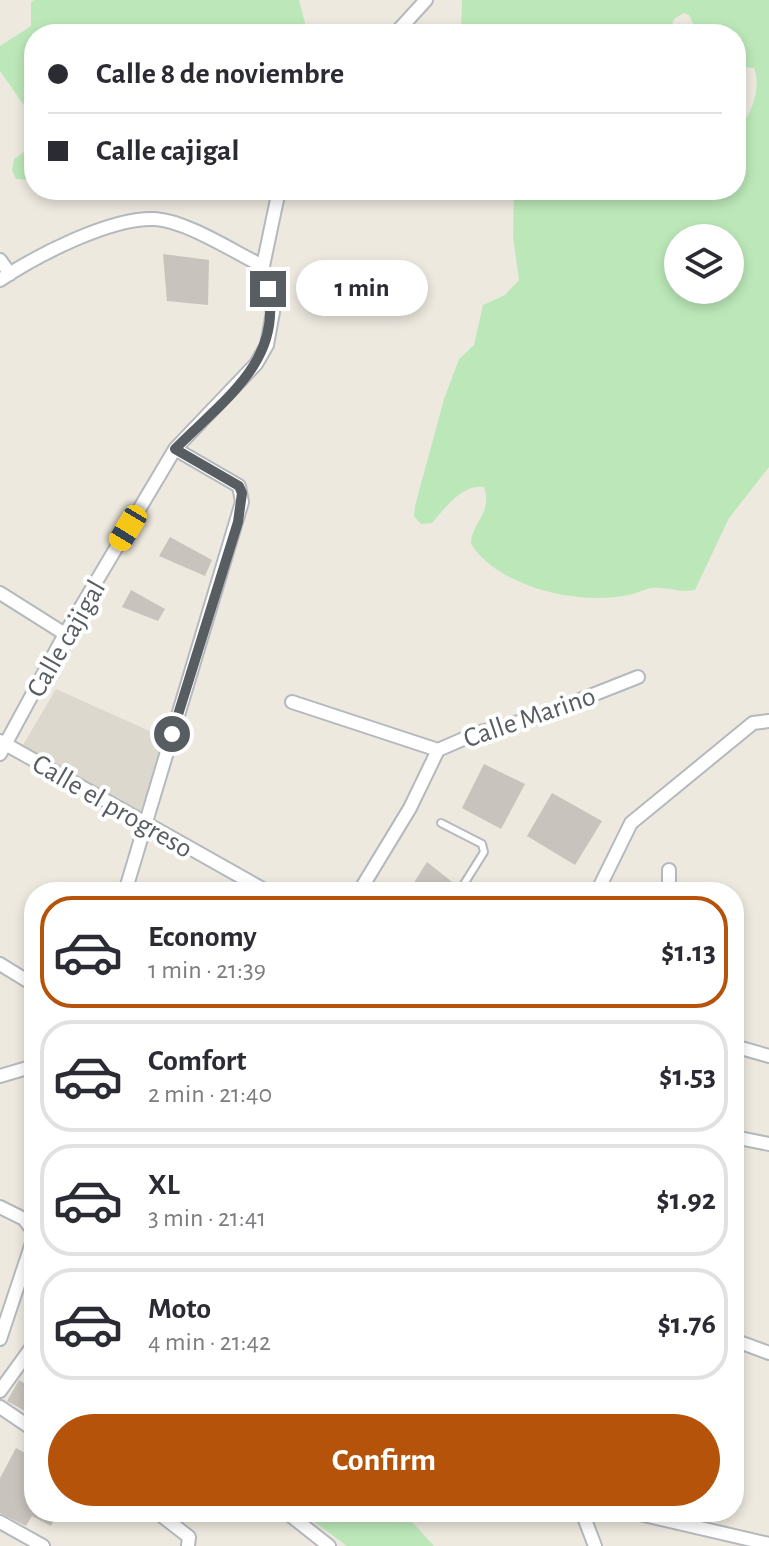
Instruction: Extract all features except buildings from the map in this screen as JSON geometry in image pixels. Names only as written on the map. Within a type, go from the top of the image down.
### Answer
[{"type":"street","points":[[404,24],[426,0]]},
{"type":"street","name":"Calle cajigal","points":[[2,746],[175,449],[256,364],[267,345],[273,312],[263,266],[277,200]]},
{"type":"street","points":[[0,260],[5,277],[51,248],[155,219],[197,234],[263,266]]},
{"type":"street","points":[[128,882],[242,502],[239,486],[175,449]]},
{"type":"street","points":[[0,593],[65,634]]},
{"type":"street","name":"Calle Marino","points":[[365,882],[410,808],[438,750],[477,733],[534,718],[638,677]]},
{"type":"street","points":[[292,702],[438,750]]},
{"type":"street","points":[[602,882],[631,823],[647,807],[753,723],[769,721]]},
{"type":"street","name":"Calle el progreso","points":[[2,746],[249,882]]},
{"type":"street","points":[[669,870],[669,882]]},
{"type":"street","points":[[0,964],[24,979]]},
{"type":"street","points":[[744,1049],[769,1056]]},
{"type":"street","points":[[0,1076],[24,1069]]},
{"type":"street","points":[[744,1139],[769,1144]]},
{"type":"street","points":[[0,1207],[24,1219]]},
{"type":"street","points":[[0,1339],[3,1317],[24,1261]]},
{"type":"street","points":[[744,1344],[769,1353]]},
{"type":"street","points":[[0,1391],[24,1358]]},
{"type":"street","points":[[0,1407],[24,1423]]},
{"type":"street","points":[[0,1522],[43,1546]]},
{"type":"street","points":[[173,1522],[185,1530],[189,1537],[188,1546]]},
{"type":"street","points":[[299,1522],[329,1546]]},
{"type":"street","points":[[586,1522],[595,1546]]},
{"type":"street","points":[[666,1522],[733,1541],[769,1544]]},
{"type":"lane","points":[[441,823],[482,844],[484,852],[465,882]]},
{"type":"shaded area","points":[[56,689],[165,738],[139,816],[23,745]]},
{"type":"green space","points":[[299,0],[305,23],[31,24],[31,2]]},
{"type":"green space","points":[[462,0],[769,0],[769,467],[729,518],[695,590],[652,588],[628,595],[587,598],[541,590],[500,572],[483,559],[471,544],[486,505],[484,487],[461,493],[432,523],[421,524],[414,516],[415,506],[444,399],[459,359],[474,345],[483,305],[505,295],[519,280],[513,237],[514,200],[746,200],[746,117],[757,87],[754,68],[746,67],[746,24],[693,24],[689,15],[684,13],[674,19],[672,24],[461,24]]},
{"type":"green space","points":[[24,31],[24,105],[0,71],[0,46]]},
{"type":"green space","points":[[24,152],[24,179],[16,179],[12,170],[14,159]]},
{"type":"green space","points":[[315,1522],[412,1522],[434,1546],[347,1546]]},
{"type":"route","points":[[172,734],[242,502],[239,486],[175,449],[256,364],[267,345],[273,312],[268,289]]}]
